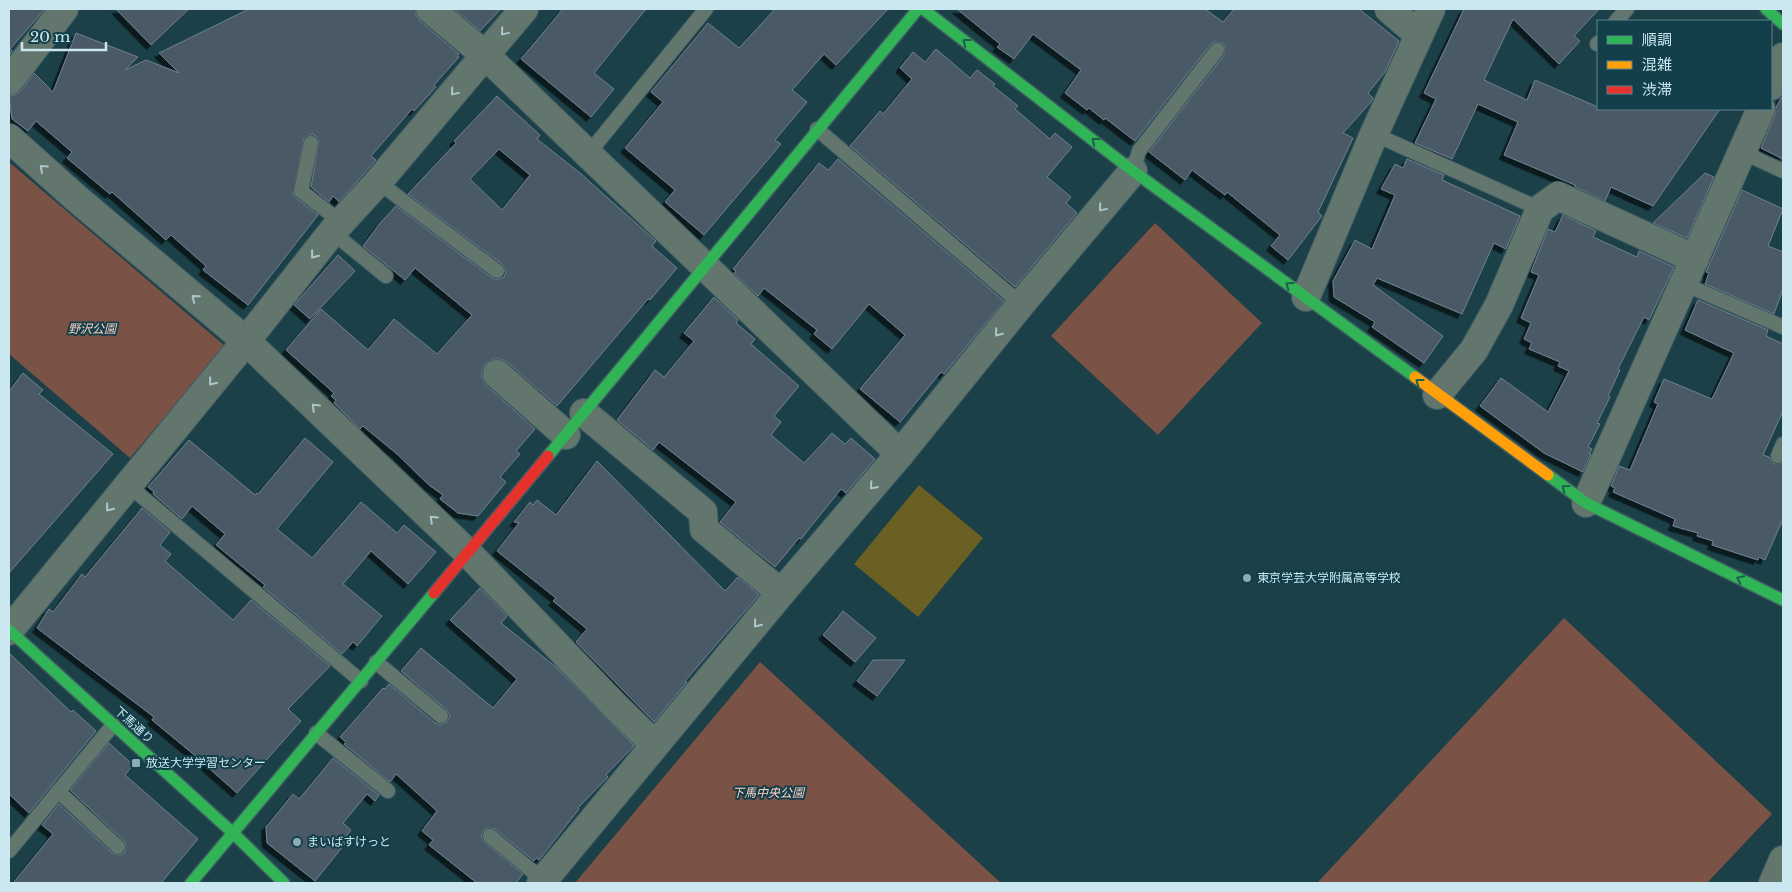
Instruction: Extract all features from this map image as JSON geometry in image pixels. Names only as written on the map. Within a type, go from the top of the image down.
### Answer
[{"type":"street","points":[[9,82],[64,9]]},
{"type":"street","points":[[430,9],[485,55],[704,268],[900,454]]},
{"type":"street","points":[[9,631],[246,341],[336,227],[378,182],[524,9]]},
{"type":"street","points":[[191,883],[468,553],[918,9]]},
{"type":"street","points":[[923,9],[1133,171],[1586,503],[1783,600]]},
{"type":"street","points":[[1389,9],[1419,35]]},
{"type":"street","points":[[1306,297],[1374,134],[1431,9]]},
{"type":"street","points":[[1766,9],[1783,24]]},
{"type":"street","points":[[1772,84],[1783,57]]},
{"type":"street","points":[[1586,503],[1761,110]]},
{"type":"street","points":[[9,138],[76,198],[246,341],[468,553],[608,699],[655,745]]},
{"type":"street","points":[[542,882],[781,593],[900,454],[1021,304],[1133,171]]},
{"type":"street","points":[[1437,395],[1474,350],[1499,305],[1540,209],[1558,196],[1695,259]]},
{"type":"street","points":[[497,374],[566,435]]},
{"type":"street","points":[[584,413],[703,512],[704,529],[781,593]]},
{"type":"street","name":"下馬通り","points":[[9,631],[233,832],[284,883]]},
{"type":"street","points":[[1773,883],[1783,860]]},
{"type":"lane","points":[[588,154],[706,9]]},
{"type":"lane","points":[[1617,20],[1626,9]]},
{"type":"lane","points":[[1133,171],[1139,151],[1217,50]]},
{"type":"lane","points":[[817,129],[1021,304]]},
{"type":"lane","points":[[1374,134],[1540,209]]},
{"type":"lane","points":[[311,143],[301,191],[386,276]]},
{"type":"lane","points":[[1742,152],[1783,171]]},
{"type":"lane","points":[[378,182],[497,271]]},
{"type":"lane","points":[[1684,284],[1783,327]]},
{"type":"lane","points":[[128,485],[361,681]]},
{"type":"lane","points":[[376,662],[441,716]]},
{"type":"lane","points":[[9,850],[113,724]]},
{"type":"lane","points":[[316,733],[388,790]]},
{"type":"lane","points":[[58,791],[118,847]]},
{"type":"lane","points":[[490,836],[542,882]]},
{"type":"green space","name":"野沢公園","points":[[9,162],[225,346],[130,458],[9,354]]},
{"type":"green space","points":[[1155,223],[1262,323],[1158,435],[1051,336]]},
{"type":"green space","points":[[1564,618],[1772,814],[1707,883],[1317,883]]},
{"type":"green space","name":"下馬中央公園","points":[[760,662],[1001,883],[575,883]]},
{"type":"shaded area","points":[[919,485],[983,538],[918,617],[854,564]]},
{"type":"building","points":[[9,9],[45,9],[10,49],[12,51],[9,56]]},
{"type":"building","points":[[116,9],[189,9],[151,45]]},
{"type":"building","points":[[249,9],[415,9],[420,21],[459,54],[457,56],[459,57],[434,85],[436,87],[414,111],[412,109],[371,156],[376,160],[339,202],[333,196],[329,202],[311,187],[319,141],[312,134],[304,138],[293,194],[318,215],[248,305],[203,270],[206,266],[171,235],[166,240],[112,192],[110,194],[67,158],[72,152],[36,121],[28,131],[12,119],[9,96],[21,91],[34,73],[53,92],[76,33],[138,57],[125,70],[146,60],[179,73],[159,53]]},
{"type":"building","points":[[454,9],[501,9],[480,31]]},
{"type":"building","points":[[563,9],[646,9],[594,73],[614,89],[591,117],[521,59]]},
{"type":"building","points":[[775,9],[888,9],[836,65],[824,54],[792,90],[807,102],[775,140],[781,144],[704,235],[665,202],[675,190],[625,148],[663,102],[651,92],[708,23],[739,48]]},
{"type":"building","points":[[957,9],[1205,9],[1223,22],[1234,9],[1359,9],[1399,41],[1385,72],[1368,93],[1373,98],[1371,102],[1343,133],[1353,138],[1318,212],[1322,216],[1288,260],[1271,246],[1280,235],[1227,192],[1225,195],[1192,170],[1185,180],[1149,152],[1224,55],[1225,47],[1222,43],[1214,42],[1210,45],[1135,141],[1105,118],[1104,120],[1089,108],[1087,110],[1065,93],[1081,70],[1033,34],[1014,59],[997,47],[1000,44]]},
{"type":"building","points":[[1464,9],[1599,9],[1574,36],[1580,41],[1559,64],[1513,19],[1484,80],[1527,100],[1535,80],[1597,107],[1597,110],[1719,110],[1653,206],[1611,187],[1605,201],[1575,187],[1575,185],[1504,155],[1518,122],[1478,104],[1452,159],[1415,143],[1436,99],[1424,93]]},
{"type":"building","points":[[936,49],[970,78],[977,70],[1018,106],[1015,109],[1050,139],[1055,133],[1072,147],[1047,177],[1071,197],[1066,203],[1077,213],[1015,287],[850,146],[880,111],[883,114],[912,79],[900,68],[913,52],[925,62]]},
{"type":"building","points":[[1783,95],[1783,159],[1761,148],[1775,115],[1776,107]]},
{"type":"building","points":[[497,96],[540,135],[537,139],[580,173],[656,241],[652,246],[677,268],[650,300],[648,299],[557,406],[507,362],[493,359],[485,364],[482,378],[486,385],[535,429],[516,451],[520,454],[500,477],[506,482],[478,516],[458,513],[440,499],[443,495],[429,485],[397,454],[363,426],[360,429],[334,403],[336,400],[331,396],[334,393],[286,350],[321,309],[368,350],[394,319],[437,354],[472,315],[415,268],[405,280],[363,246],[396,206],[492,278],[496,280],[504,277],[506,272],[502,264],[408,194],[456,143],[454,141]],"holes":[[[499,149],[530,175],[502,210],[470,179]]]},
{"type":"building","points":[[838,159],[1004,301],[944,374],[941,372],[900,422],[860,389],[905,335],[869,304],[832,349],[814,334],[817,330],[764,288],[758,296],[734,273],[736,271],[733,269],[819,163],[828,170]]},
{"type":"building","points":[[1407,159],[1444,175],[1442,180],[1520,216],[1506,249],[1494,243],[1462,314],[1377,278],[1373,285],[1443,336],[1424,363],[1372,327],[1375,322],[1334,297],[1333,281],[1355,240],[1372,249],[1395,195],[1381,189],[1395,164],[1403,168]]},
{"type":"building","points":[[1705,173],[1714,177],[1687,238],[1653,223]]},
{"type":"building","points":[[1742,190],[1783,209],[1768,246],[1783,252],[1783,289],[1774,314],[1705,284],[1709,273],[1706,272]]},
{"type":"building","points":[[1563,215],[1596,231],[1593,237],[1637,257],[1639,251],[1674,267],[1649,320],[1644,317],[1618,369],[1620,370],[1608,396],[1610,397],[1597,423],[1600,424],[1588,447],[1592,449],[1589,454],[1591,454],[1583,472],[1544,453],[1480,406],[1501,378],[1548,412],[1569,371],[1558,366],[1560,362],[1529,349],[1532,343],[1524,339],[1531,323],[1521,318],[1539,275],[1531,272],[1548,229],[1555,232]]},
{"type":"building","points":[[338,255],[355,271],[310,319],[294,305]]},
{"type":"building","points":[[714,297],[738,320],[736,323],[755,339],[751,344],[799,386],[774,416],[781,422],[771,435],[804,463],[832,433],[845,444],[851,438],[875,459],[846,493],[841,489],[801,539],[799,538],[775,567],[720,522],[736,502],[659,442],[653,450],[617,420],[655,370],[664,377],[694,341],[684,333]]},
{"type":"building","points":[[1698,300],[1768,330],[1766,336],[1783,344],[1783,411],[1763,455],[1769,457],[1774,464],[1783,463],[1783,519],[1765,560],[1759,557],[1758,560],[1712,545],[1713,541],[1697,536],[1698,533],[1673,526],[1675,519],[1613,492],[1615,488],[1611,486],[1619,466],[1630,470],[1658,404],[1654,402],[1664,379],[1712,399],[1734,353],[1685,330]]},
{"type":"building","points":[[23,373],[43,390],[39,394],[113,454],[9,573],[9,391]]},
{"type":"building","points":[[305,438],[333,462],[277,529],[312,558],[361,502],[397,533],[404,525],[436,552],[408,584],[371,551],[343,584],[382,616],[357,646],[353,642],[342,654],[263,587],[265,585],[216,545],[225,534],[192,506],[182,519],[153,494],[154,492],[148,487],[189,440],[255,495],[258,494]]},
{"type":"building","points":[[597,461],[725,591],[738,577],[759,595],[685,681],[687,682],[654,722],[576,642],[587,629],[553,601],[556,598],[497,551],[519,523],[514,522],[530,502],[533,505],[537,500],[556,515]]},
{"type":"building","points":[[142,508],[170,532],[160,545],[171,554],[165,561],[233,620],[251,600],[330,666],[288,709],[301,721],[237,793],[152,720],[154,717],[37,628],[49,609],[53,612],[82,574],[85,577]]},
{"type":"building","points":[[480,588],[507,616],[501,623],[556,667],[634,746],[578,808],[539,860],[536,858],[534,861],[495,829],[487,828],[484,830],[481,835],[484,842],[523,874],[516,883],[477,883],[429,845],[433,840],[422,831],[437,811],[396,774],[390,782],[344,744],[346,742],[340,737],[383,688],[385,689],[389,684],[435,723],[440,725],[447,722],[450,717],[447,710],[401,671],[421,648],[493,708],[517,679],[450,620]]},
{"type":"building","points":[[843,611],[876,638],[855,662],[823,635]]},
{"type":"building","points":[[9,653],[71,712],[73,710],[96,731],[29,813],[9,794]]},
{"type":"building","points":[[873,660],[905,660],[877,696],[857,681]]},
{"type":"building","points":[[109,743],[133,765],[125,775],[198,839],[161,883],[13,883],[53,834],[42,825],[59,804],[112,853],[120,855],[125,853],[126,845],[124,841],[70,790]]},
{"type":"building","points":[[333,758],[379,795],[375,801],[367,794],[343,823],[351,830],[345,838],[348,840],[315,881],[267,843],[266,827],[293,794],[299,799]]},
{"type":"traffic: fast","points":[[548,456],[918,9]]},
{"type":"traffic: fast","points":[[923,9],[1133,171],[1415,377]]},
{"type":"traffic: fast","points":[[1766,9],[1783,24]]},
{"type":"traffic: fast","points":[[1548,475],[1586,503],[1783,600]]},
{"type":"traffic: fast","points":[[191,883],[434,593]]},
{"type":"traffic: fast","points":[[9,630],[233,833],[284,883]]},
{"type":"traffic: slow","points":[[1415,377],[1548,475]]},
{"type":"traffic: jam","points":[[434,593],[548,456]]},
{"type":"place","name":"東京学芸大学附属高等学校","points":[[1247,578]]},
{"type":"place","name":"放送大学学習センター","points":[[136,763]]},
{"type":"place","name":"まいばすけっと","points":[[297,842]]}]
